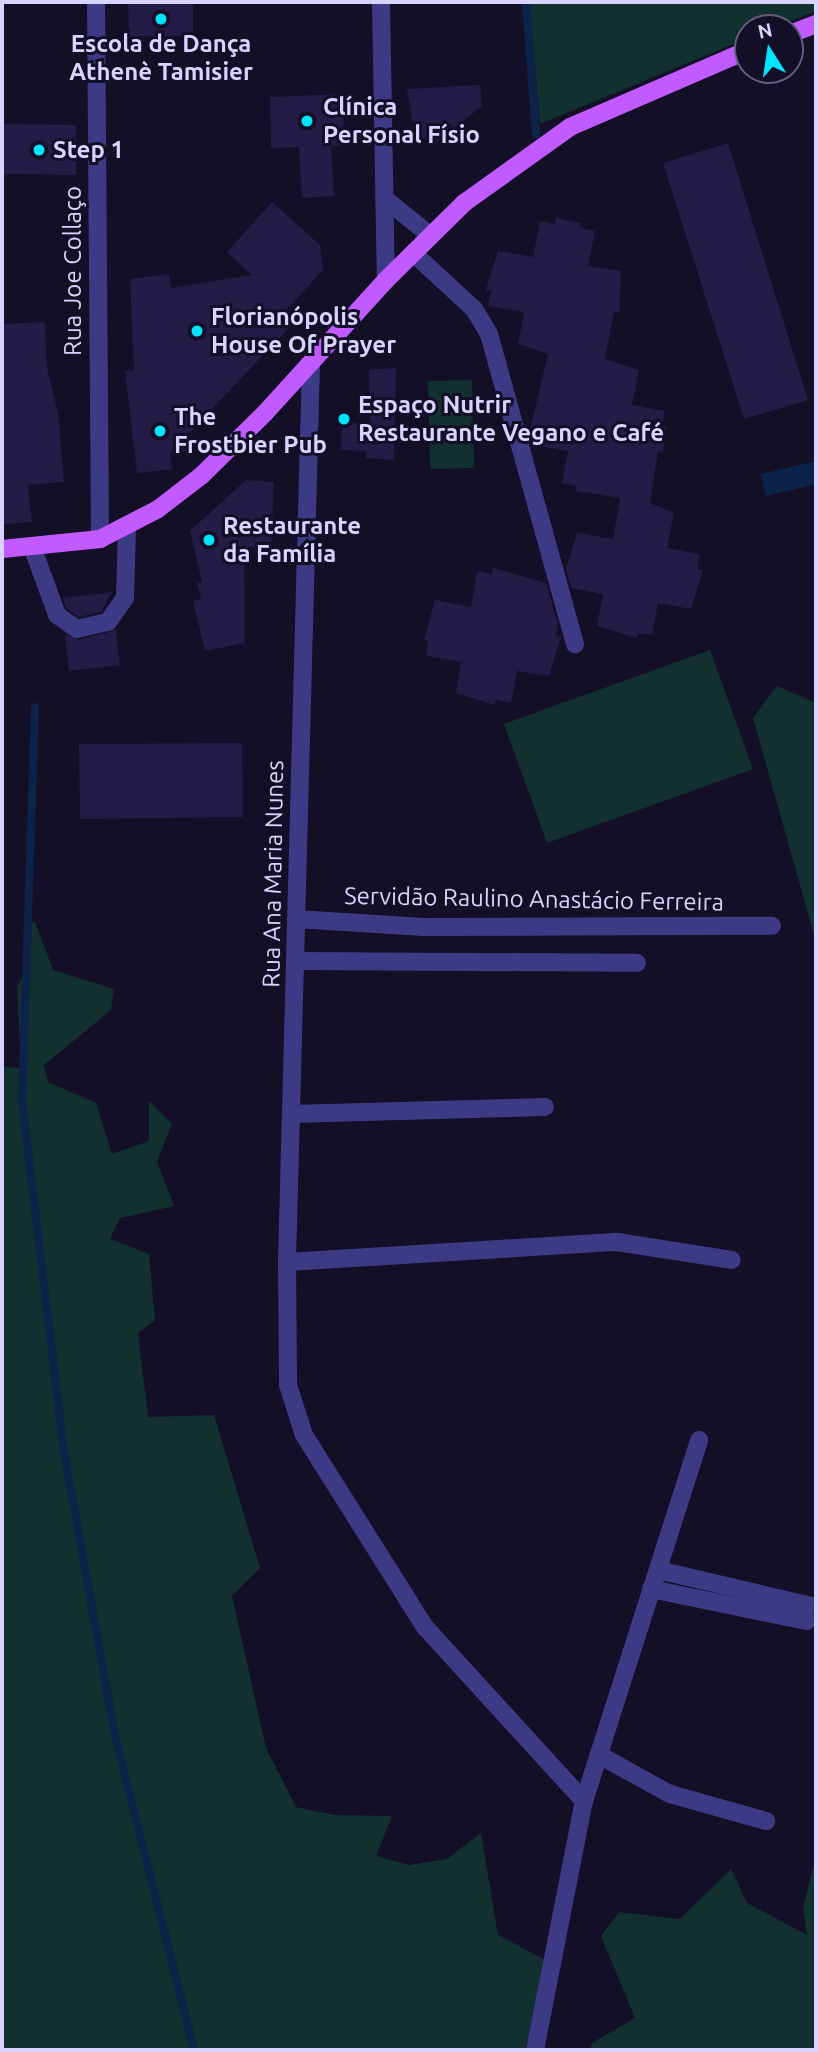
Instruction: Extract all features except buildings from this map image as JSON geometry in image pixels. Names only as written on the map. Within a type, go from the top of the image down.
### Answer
[{"type":"main road","points":[[2,550],[33,549],[100,539],[127,528],[202,475],[311,363],[386,280],[464,203],[570,127],[734,56]]},
{"type":"street","name":"Rua Joe Collaço","points":[[96,2],[100,539]]},
{"type":"street","points":[[381,2],[386,280]]},
{"type":"street","points":[[384,198],[430,236]]},
{"type":"street","points":[[413,253],[474,309],[489,334],[575,644]]},
{"type":"street","name":"Rua Ana Maria Nunes","points":[[311,363],[287,1262],[288,1385],[304,1435],[425,1627],[584,1801]]},
{"type":"street","points":[[33,549],[57,615],[77,629],[108,622],[125,598],[127,528]]},
{"type":"street","name":"Servidão Raulino Anastácio Ferreira","points":[[296,919],[424,927],[772,926]]},
{"type":"street","points":[[295,961],[637,963]]},
{"type":"street","points":[[291,1114],[545,1107]]},
{"type":"street","points":[[287,1262],[617,1242],[732,1260]]},
{"type":"street","points":[[535,2050],[584,1801],[699,1440]]},
{"type":"street","points":[[651,1589],[809,1614],[658,1570]]},
{"type":"street","points":[[599,1755],[670,1794],[766,1821]]},
{"type":"green space","points":[[529,2],[816,2],[816,11],[804,16],[734,14],[734,44],[540,124]]},
{"type":"green space","points":[[472,380],[474,468],[430,469],[428,381]]},
{"type":"green space","points":[[710,650],[753,769],[547,843],[504,724]]},
{"type":"green space","points":[[777,686],[816,703],[816,942],[753,718]]},
{"type":"green space","points":[[35,922],[53,970],[114,989],[111,1010],[44,1065],[48,1082],[96,1103],[112,1154],[149,1141],[149,1101],[172,1124],[157,1161],[174,1206],[120,1218],[110,1239],[149,1254],[155,1320],[138,1333],[148,1417],[214,1415],[260,1568],[232,1596],[266,1748],[296,1807],[334,1815],[392,1816],[376,1856],[409,1865],[447,1859],[481,1833],[498,1935],[545,1960],[525,2050],[2,2050],[2,1067],[21,1068],[17,986],[25,974],[25,924]]},
{"type":"green space","points":[[816,1857],[816,2050],[590,2050],[592,2043],[635,2018],[601,1936],[619,1912],[680,1919],[731,1869],[747,1903],[807,1935],[803,1907]]},
{"type":"water","points":[[816,461],[816,484],[766,496],[761,474]]},
{"type":"waterway","points":[[526,2],[536,135]]},
{"type":"waterway","points":[[35,707],[22,1100],[63,1446],[115,1735],[194,2050]]},
{"type":"place","name":"Escola de Dança Athenè Tamisier","points":[[161,19]]},
{"type":"place","name":"Clínica Personal Físio","points":[[307,121]]},
{"type":"place","name":"Step 1","points":[[39,150]]},
{"type":"place","name":"Florianópolis House Of Prayer","points":[[197,331]]},
{"type":"place","name":"Espaço Nutrir Restaurante Vegano e Café","points":[[344,419]]},
{"type":"place","name":"The Frostbier Pub","points":[[160,431]]},
{"type":"place","name":"Restaurante da Família","points":[[209,540]]}]
